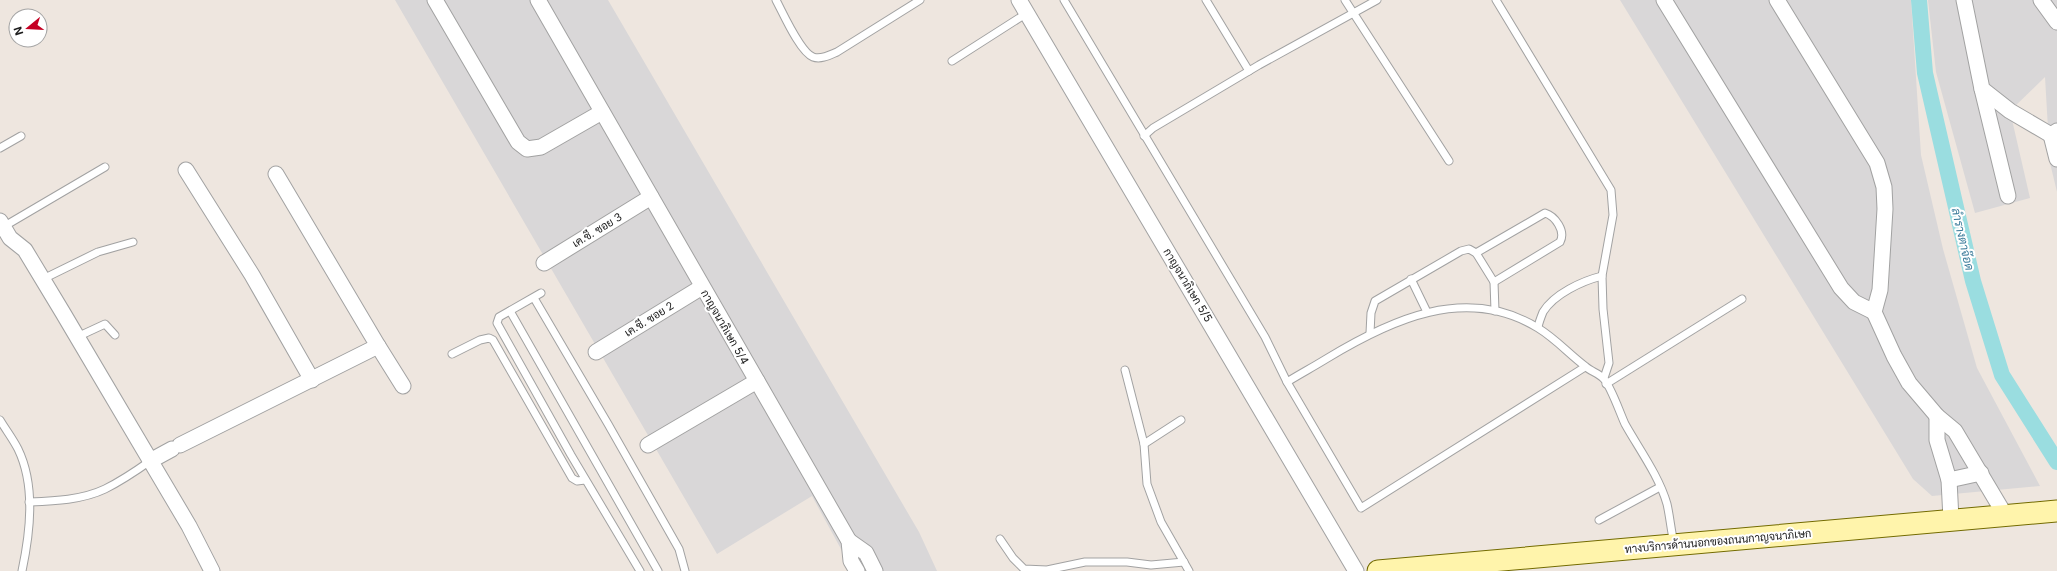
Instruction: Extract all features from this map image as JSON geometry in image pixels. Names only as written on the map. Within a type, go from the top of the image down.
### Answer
[{"type":"main road","name":"ทางบริการด้านนอกของถนนกาญจนาภิเษก","points":[[1378,571],[1951,519],[2057,511]]},
{"type":"street","points":[[435,0],[518,142],[527,149],[541,147],[602,112]]},
{"type":"street","name":"กาญจนาภิเษก 5/4","points":[[538,0],[849,541],[851,561],[857,571]]},
{"type":"street","points":[[1664,0],[1841,288],[1854,302],[1874,312],[1894,356],[1909,383],[1937,416],[1955,431],[2005,515]]},
{"type":"street","points":[[1777,0],[1877,163],[1884,187],[1885,209],[1880,290],[1874,312]]},
{"type":"street","points":[[1964,0],[1982,89],[2008,196]]},
{"type":"street","points":[[2041,0],[2057,22]]},
{"type":"street","name":"กาญจนาภิเษก 5/5","points":[[1023,6],[1356,571]]},
{"type":"street","points":[[1982,89],[2010,111],[2054,133],[2057,159]]},
{"type":"street","points":[[186,170],[252,275],[312,380]]},
{"type":"street","points":[[276,174],[403,386]]},
{"type":"street","name":"เค.ซี. ซอย 3","points":[[544,263],[651,197]]},
{"type":"street","points":[[2,224],[10,238],[25,250],[43,279],[189,526],[212,571]]},
{"type":"street","name":"เค.ซี. ซอย 2","points":[[596,352],[702,286]]},
{"type":"street","points":[[150,461],[378,346]]},
{"type":"street","points":[[648,445],[757,381]]},
{"type":"street","points":[[1937,416],[1937,440],[1949,480],[1951,519]]},
{"type":"street","points":[[1949,480],[1981,473]]},
{"type":"street","name":"กาญจนาภิเษก 5/4","points":[[849,541],[866,553],[875,571]]},
{"type":"lane","points":[[776,0],[804,51],[814,57],[824,58],[837,52],[920,0]]},
{"type":"lane","points":[[1206,0],[1249,70]]},
{"type":"lane","points":[[1345,0],[1449,161]]},
{"type":"lane","points":[[1144,136],[1153,128],[1249,70],[1376,0]]},
{"type":"lane","points":[[1496,0],[1611,190],[1613,215],[1602,276],[1603,309],[1609,363],[1605,381]]},
{"type":"lane","points":[[1067,1],[1144,136],[1265,337],[1287,382],[1361,508],[1586,367]]},
{"type":"lane","points":[[952,61],[1023,6]]},
{"type":"lane","points":[[0,148],[21,136]]},
{"type":"lane","points":[[2,224],[105,167]]},
{"type":"lane","points":[[1476,253],[1545,213],[1552,215],[1561,231],[1562,238],[1560,242],[1494,282]]},
{"type":"lane","points":[[43,279],[98,252],[133,242]]},
{"type":"lane","points":[[1370,333],[1371,313],[1375,300],[1411,278],[1461,251],[1469,249],[1476,253],[1494,282],[1495,311]]},
{"type":"lane","points":[[1538,327],[1544,312],[1564,292],[1585,280],[1602,276]]},
{"type":"lane","points":[[1411,278],[1427,312]]},
{"type":"lane","points":[[541,293],[499,317],[497,323],[586,480],[640,571]]},
{"type":"lane","points":[[534,298],[679,549],[685,571]]},
{"type":"lane","points":[[1605,381],[1742,299]]},
{"type":"lane","points":[[1287,382],[1370,333],[1427,312],[1442,309],[1495,311],[1538,327],[1605,381],[1624,421],[1660,487],[1667,505],[1674,545]]},
{"type":"lane","points":[[510,311],[658,571]]},
{"type":"lane","points":[[77,337],[105,324],[115,335]]},
{"type":"lane","points":[[452,354],[480,340],[489,338],[493,340],[572,478],[577,481],[586,480]]},
{"type":"lane","points":[[1125,370],[1144,444],[1147,484],[1161,522],[1188,571]]},
{"type":"lane","points":[[0,420],[18,450],[26,473],[29,502],[29,530],[22,571]]},
{"type":"lane","points":[[1144,444],[1181,420]]},
{"type":"lane","points":[[29,502],[53,501],[82,496],[104,489],[150,461]]},
{"type":"lane","points":[[1599,520],[1660,487]]},
{"type":"lane","points":[[1000,539],[1013,558],[1024,568],[1047,570],[1085,562],[1127,562],[1151,565],[1184,562]]},
{"type":"shaded area","points":[[395,0],[608,0],[919,532],[937,571],[853,571],[812,496],[717,554]]},
{"type":"shaded area","points":[[1620,0],[1911,0],[1921,155],[1943,249],[1977,368],[2040,486],[1932,496],[1913,479]]},
{"type":"shaded area","points":[[1928,0],[2057,0],[2057,192],[2050,163],[2045,77],[2010,111],[2030,198],[1975,213],[1936,72]]},
{"type":"waterway","name":"ลำรางตาจ๊อด","points":[[1919,0],[1925,73],[1973,281],[2002,375],[2057,462]]}]
